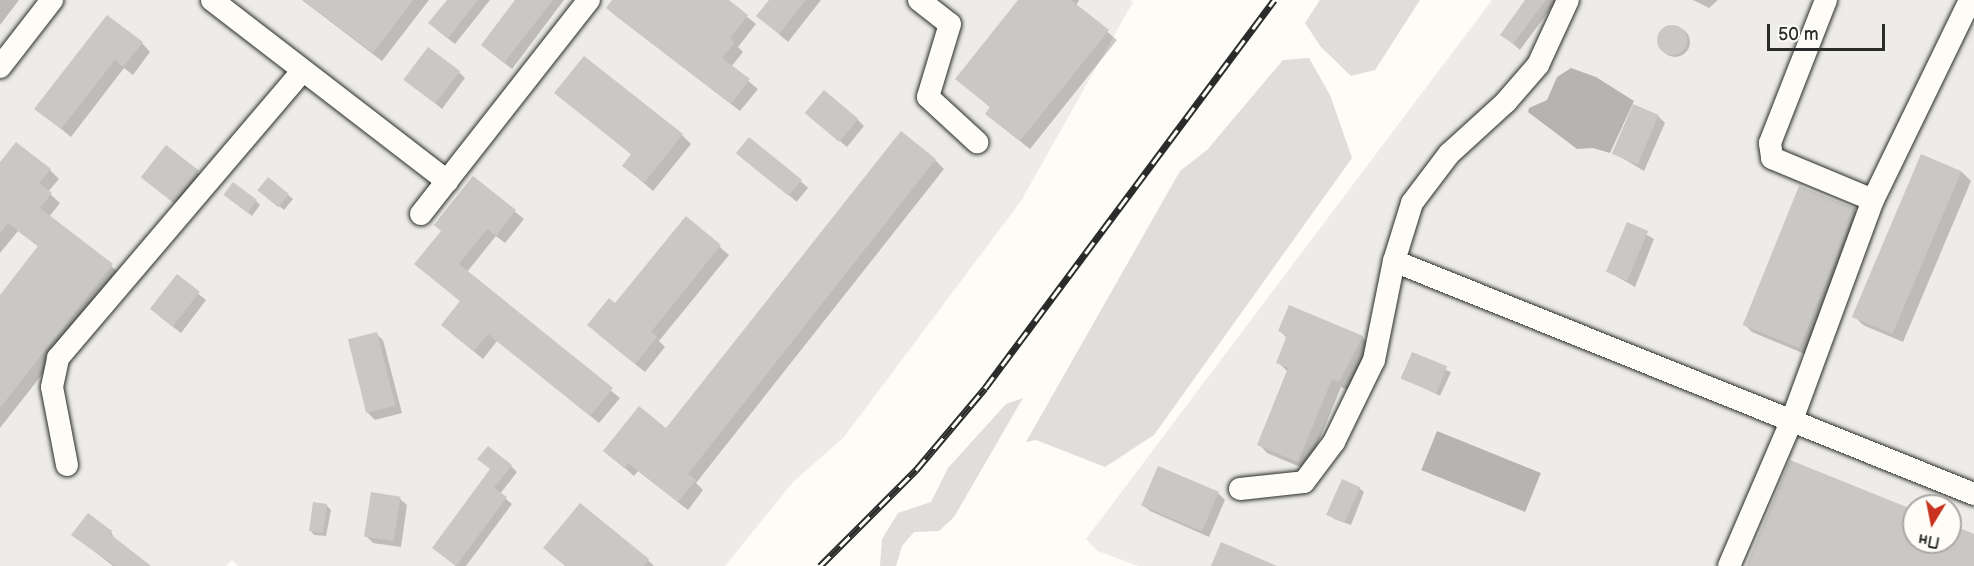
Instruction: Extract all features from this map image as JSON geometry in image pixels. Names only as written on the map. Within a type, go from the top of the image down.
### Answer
[{"type":"lane","points":[[0,67],[52,0]]},
{"type":"lane","points":[[212,0],[447,181]]},
{"type":"lane","points":[[421,214],[589,0]]},
{"type":"lane","points":[[919,0],[950,24],[928,97],[977,142]]},
{"type":"lane","points":[[1240,489],[1304,483],[1334,442],[1374,360],[1394,261],[1412,203],[1449,154],[1506,102],[1538,65],[1557,31],[1568,0]]},
{"type":"lane","points":[[1826,0],[1770,143],[1772,158],[1873,200]]},
{"type":"lane","points":[[1729,566],[1792,420],[1873,200],[1968,24],[1970,0]]},
{"type":"lane","points":[[67,465],[52,387],[58,358],[302,71]]},
{"type":"lane","points":[[1394,261],[1974,494]]},
{"type":"shaded area","points":[[0,0],[1130,0],[1133,2],[1021,201],[844,437],[793,482],[725,566],[238,566],[232,560],[226,566],[0,566]]},
{"type":"shaded area","points":[[1320,0],[1420,0],[1375,70],[1351,76],[1321,47],[1305,23]]},
{"type":"shaded area","points":[[1492,0],[1974,0],[1974,566],[1138,566],[1098,551],[1086,539]]},
{"type":"shaded area","points":[[1309,58],[1330,95],[1352,158],[1154,435],[1105,467],[1036,440],[1026,442],[1180,171],[1207,150],[1283,60]]},
{"type":"shaded area","points":[[1571,68],[1596,77],[1634,101],[1610,153],[1593,148],[1577,149],[1528,112],[1529,108],[1547,100],[1557,77]]},
{"type":"shaded area","points":[[1023,398],[954,517],[939,531],[914,532],[902,546],[896,566],[880,566],[882,539],[898,513],[931,502],[948,468],[1006,404]]},
{"type":"shaded area","points":[[1437,431],[1541,473],[1525,512],[1421,470]]},
{"type":"building","points":[[303,0],[413,0],[373,53]]},
{"type":"building","points":[[447,0],[478,0],[448,38],[428,23]]},
{"type":"building","points":[[515,0],[553,0],[504,63],[481,45]]},
{"type":"building","points":[[612,0],[729,0],[748,15],[730,38],[735,42],[722,58],[750,79],[731,104],[606,8]]},
{"type":"building","points":[[769,0],[806,0],[779,34],[756,16]]},
{"type":"building","points":[[1018,0],[1071,0],[1109,30],[1020,141],[985,114],[990,107],[955,79]]},
{"type":"building","points":[[1525,0],[1546,0],[1513,44],[1500,35]]},
{"type":"building","points":[[107,15],[143,42],[123,67],[115,60],[61,129],[34,109]]},
{"type":"building","points":[[1672,25],[1683,29],[1687,40],[1683,51],[1672,55],[1661,51],[1657,40],[1661,29]]},
{"type":"building","points":[[428,47],[460,71],[435,104],[403,80]]},
{"type":"building","points":[[584,56],[683,134],[644,183],[622,166],[631,154],[554,93]]},
{"type":"building","points":[[824,90],[858,119],[839,142],[805,113]]},
{"type":"building","points":[[1633,104],[1659,115],[1638,165],[1612,154]]},
{"type":"building","points":[[901,131],[936,159],[688,474],[696,480],[678,502],[628,463],[624,468],[603,451],[639,406],[666,428]]},
{"type":"building","points":[[749,137],[802,180],[789,196],[736,153]]},
{"type":"building","points":[[16,142],[51,169],[39,183],[52,193],[40,208],[113,264],[0,408],[0,295],[38,246],[8,223],[0,233],[0,162]]},
{"type":"building","points":[[166,145],[199,171],[174,203],[141,177]]},
{"type":"building","points":[[1921,154],[1962,171],[1892,334],[1852,317]]},
{"type":"building","points":[[473,176],[516,210],[496,236],[487,229],[459,264],[613,388],[590,416],[488,334],[474,351],[441,325],[460,301],[414,264],[441,231],[434,225]]},
{"type":"building","points":[[268,177],[289,194],[278,207],[257,190]]},
{"type":"building","points":[[233,182],[257,200],[247,213],[223,195]]},
{"type":"building","points":[[1799,186],[1856,209],[1799,348],[1743,325]]},
{"type":"building","points":[[686,216],[721,245],[651,332],[657,337],[635,364],[587,325],[609,298],[615,303]]},
{"type":"building","points":[[1627,222],[1648,231],[1627,281],[1606,272]]},
{"type":"building","points":[[177,274],[200,292],[173,327],[150,309]]},
{"type":"building","points":[[1289,305],[1363,336],[1339,382],[1332,379],[1298,462],[1257,445],[1288,368],[1276,363],[1287,335],[1278,331]]},
{"type":"building","points":[[377,332],[395,406],[366,413],[348,339]]},
{"type":"building","points":[[1412,352],[1447,366],[1436,393],[1401,379]]},
{"type":"building","points":[[488,446],[512,465],[494,488],[507,497],[456,566],[432,548],[490,469],[477,459]]},
{"type":"building","points":[[1790,460],[1902,505],[1902,554],[1962,554],[1962,529],[1974,534],[1974,566],[1746,566]]},
{"type":"building","points":[[1158,466],[1219,492],[1202,531],[1141,506]]},
{"type":"building","points":[[1342,479],[1360,487],[1344,523],[1326,515]]},
{"type":"building","points":[[371,492],[401,497],[394,541],[364,536]]},
{"type":"building","points":[[313,502],[327,504],[323,533],[309,531]]},
{"type":"building","points":[[580,503],[649,559],[644,566],[565,566],[543,548]]},
{"type":"building","points":[[88,513],[112,531],[110,534],[151,566],[115,566],[71,535]]},
{"type":"building","points":[[1221,542],[1277,566],[1211,566]]},
{"type":"railway","points":[[820,566],[916,470],[985,388],[1274,0]]}]
